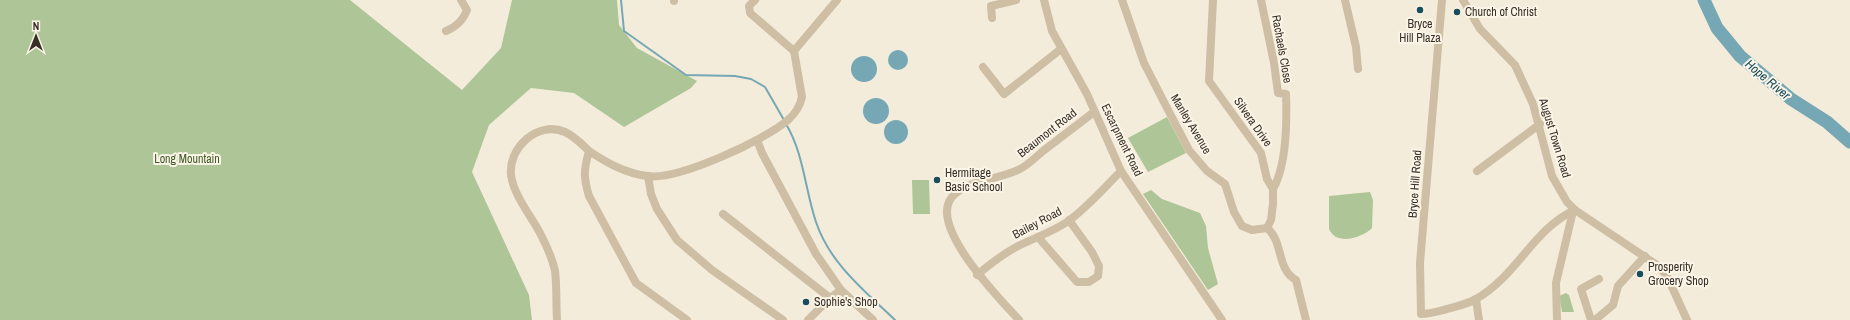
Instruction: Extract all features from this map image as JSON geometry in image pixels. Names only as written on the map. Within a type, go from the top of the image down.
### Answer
[{"type":"street","points":[[446,30],[454,28],[465,15],[467,10],[461,0]]},
{"type":"street","points":[[557,320],[555,271],[543,239],[518,194],[511,176],[511,165],[515,152],[535,133],[545,129],[564,132],[619,169],[648,176],[662,176],[688,169],[757,140],[786,122],[801,104],[802,97],[794,51],[750,13],[749,6],[755,0]]},
{"type":"street","points":[[794,51],[838,0]]},
{"type":"street","points":[[992,18],[991,6],[1016,0]]},
{"type":"street","name":"Escarpment Road","points":[[1044,0],[1052,31],[1087,94],[1121,171],[1222,320]]},
{"type":"street","name":"Manley Avenue","points":[[1122,0],[1144,63],[1189,150],[1207,172],[1225,184],[1234,212],[1242,226],[1252,230],[1267,228]]},
{"type":"street","name":"Silvera Drive","points":[[1213,0],[1209,81],[1261,153],[1267,179],[1273,190],[1272,212],[1267,228]]},
{"type":"street","name":"Rachaels Close","points":[[1261,0],[1274,63],[1278,93],[1286,94],[1286,116],[1281,166],[1278,181],[1273,190]]},
{"type":"street","points":[[1345,0],[1356,47],[1358,69]]},
{"type":"street","name":"Bryce Hill Road","points":[[1442,0],[1420,263],[1420,312],[1423,314],[1428,313],[1476,299]]},
{"type":"street","name":"August Town Road","points":[[1463,0],[1480,29],[1515,65],[1533,104],[1540,124],[1552,176],[1567,202],[1574,210],[1645,256],[1667,276],[1687,320]]},
{"type":"street","points":[[984,67],[1004,94],[1061,49]]},
{"type":"street","name":"Beaumont Road","points":[[1019,320],[977,275],[959,249],[948,220],[948,205],[953,195],[965,187],[1020,169],[1094,112]]},
{"type":"street","points":[[1477,171],[1540,124]]},
{"type":"street","points":[[757,140],[762,153],[816,254],[841,290],[873,320]]},
{"type":"street","points":[[589,150],[585,166],[584,180],[589,196],[636,283],[687,320]]},
{"type":"street","name":"Bailey Road","points":[[977,275],[993,262],[1017,247],[1069,220],[1088,205],[1121,171]]},
{"type":"street","points":[[648,176],[651,194],[657,209],[678,240],[712,270],[783,320]]},
{"type":"street","points":[[1478,320],[1476,299],[1500,281],[1547,230],[1574,210]]},
{"type":"street","points":[[1557,320],[1556,283],[1574,210]]},
{"type":"street","points":[[723,214],[830,298]]},
{"type":"street","points":[[1038,237],[1077,282],[1089,282],[1098,276],[1099,266],[1092,252],[1069,220]]},
{"type":"street","points":[[1267,228],[1277,239],[1283,265],[1290,277],[1296,280],[1306,320]]},
{"type":"street","points":[[1595,320],[1612,305],[1618,286],[1645,256]]},
{"type":"street","points":[[1591,320],[1581,289],[1599,279]]},
{"type":"street","points":[[808,320],[830,298],[841,290]]},
{"type":"green space","name":"Long Mountain","points":[[0,0],[350,0],[462,90],[501,48],[512,0],[617,0],[619,25],[637,48],[697,81],[691,88],[624,127],[574,93],[531,88],[489,125],[472,172],[529,295],[532,320],[0,320]]},
{"type":"green space","points":[[1167,117],[1186,153],[1148,172],[1128,138]]},
{"type":"green space","points":[[912,180],[929,180],[930,214],[913,214]]},
{"type":"green space","points":[[1151,190],[1162,199],[1200,213],[1206,226],[1208,248],[1218,284],[1208,290],[1143,194]]},
{"type":"green space","points":[[1370,192],[1373,200],[1372,228],[1362,235],[1349,239],[1343,239],[1332,234],[1329,229],[1329,196]]},
{"type":"green space","points":[[1566,293],[1569,295],[1574,312],[1562,312],[1559,296]]},
{"type":"water","points":[[894,50],[902,50],[908,56],[908,64],[902,70],[894,70],[888,64],[888,56]]},
{"type":"water","points":[[864,56],[873,60],[877,69],[873,78],[864,82],[855,78],[851,69],[855,60]]},
{"type":"water","points":[[876,98],[885,102],[889,111],[885,120],[876,124],[867,120],[863,111],[867,102]]},
{"type":"water","points":[[896,120],[905,123],[908,132],[905,141],[896,144],[887,141],[884,132],[887,123]]},
{"type":"waterway","points":[[621,0],[624,31],[686,75],[735,76],[751,79],[765,87],[784,120]]},
{"type":"waterway","name":"Hope River","points":[[1704,0],[1717,28],[1740,56],[1791,99],[1827,122],[1850,142]]},
{"type":"waterway","points":[[786,124],[797,147],[812,210],[822,237],[839,264],[895,320]]},
{"type":"place","name":"Bryce Hill Plaza","points":[[1420,10]]},
{"type":"place","name":"Church of Christ","points":[[1457,12]]},
{"type":"place","name":"Hermitage Basic School","points":[[937,180]]},
{"type":"place","name":"Prosperity Grocery Shop","points":[[1640,274]]},
{"type":"place","name":"Sophie's Shop","points":[[806,302]]}]
